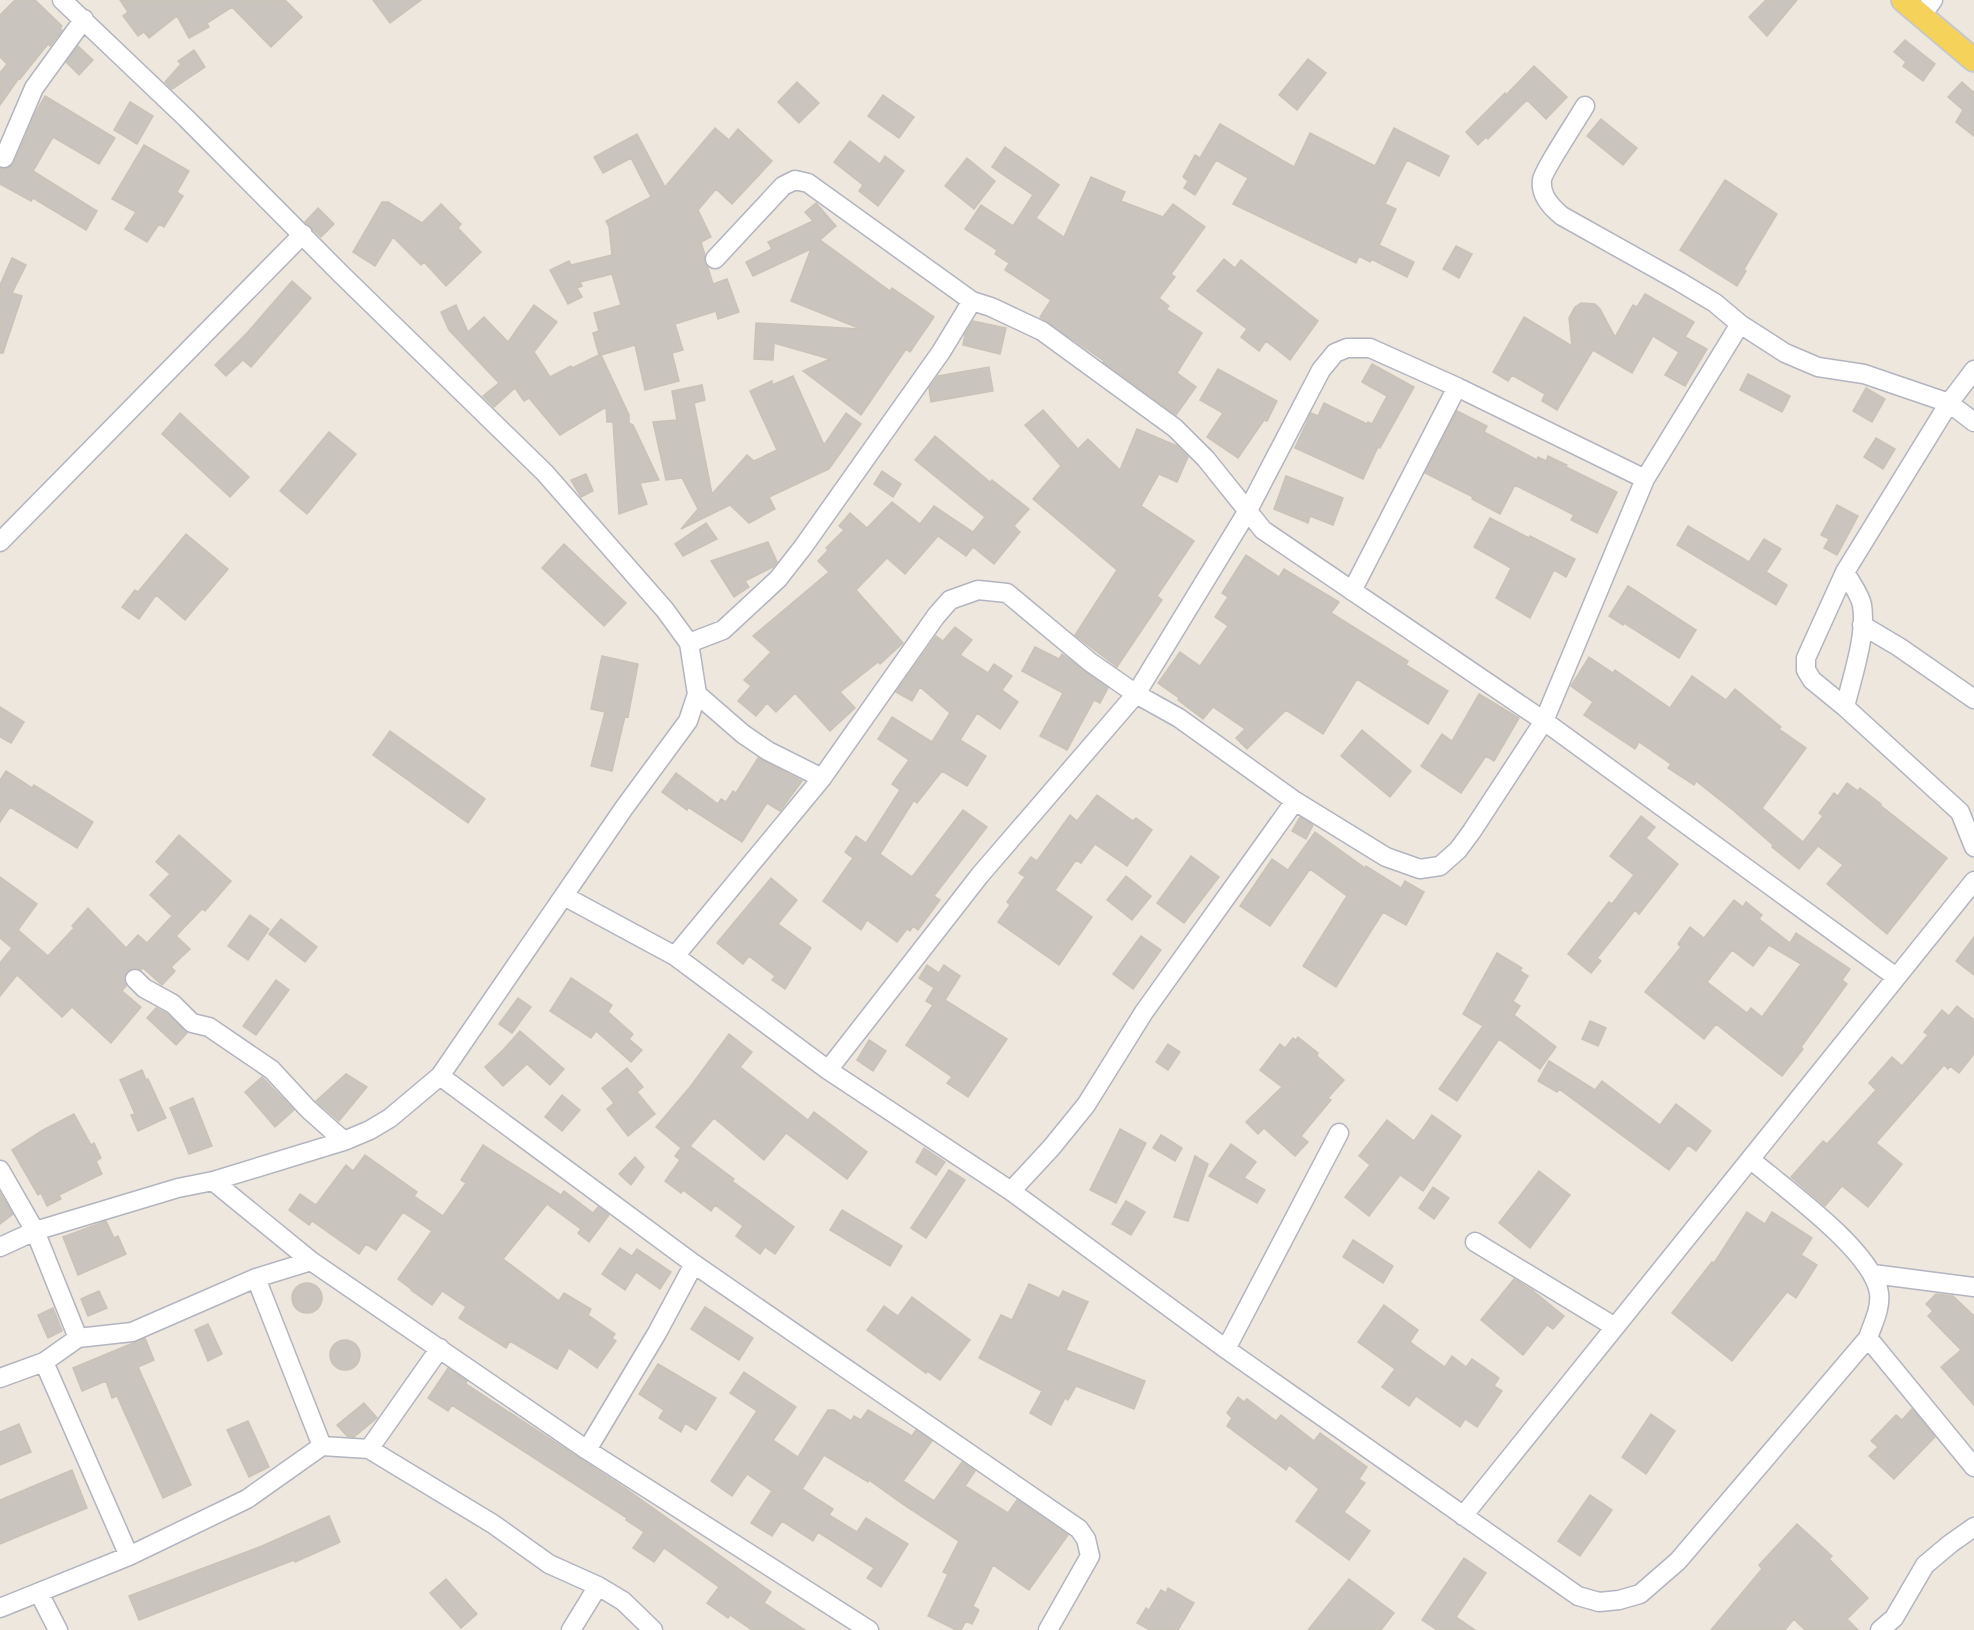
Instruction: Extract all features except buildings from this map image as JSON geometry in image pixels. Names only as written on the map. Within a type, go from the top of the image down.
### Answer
[{"type":"main road","points":[[1903,0],[1927,7],[1974,60]]},
{"type":"street","points":[[0,1247],[35,1231],[344,1141],[370,1131],[390,1118],[440,1076],[688,721],[698,694],[689,643],[665,610],[545,473],[62,0]]},
{"type":"street","points":[[4,158],[34,88],[84,20]]},
{"type":"street","points":[[1585,106],[1541,179],[1544,194],[1552,208],[1562,216],[1706,298],[1740,324],[1785,353],[1818,367],[1863,374],[1949,403],[1974,422]]},
{"type":"street","points":[[715,259],[783,186],[795,180],[808,183],[972,301],[991,307],[1042,332],[1175,428],[1206,459],[1263,530],[1544,721],[1896,977]]},
{"type":"street","points":[[0,542],[303,234]]},
{"type":"street","points":[[689,643],[723,630],[778,579],[934,362],[972,301]]},
{"type":"street","points":[[675,956],[822,778],[936,616],[950,600],[978,590],[1007,593],[1090,662],[1179,718],[1295,801],[1386,857],[1420,869],[1440,866],[1458,850],[1472,831],[1544,721],[1645,479],[1740,324]]},
{"type":"street","points":[[828,1070],[980,875],[1136,693],[1247,512],[1321,370],[1335,353],[1347,348],[1370,348],[1457,387],[1645,479]]},
{"type":"street","points":[[1974,370],[1949,403],[1845,572],[1806,658],[1806,670],[1812,680],[1967,818],[1974,846]]},
{"type":"street","points":[[1352,591],[1457,387]]},
{"type":"street","points":[[1845,572],[1862,603],[1862,625],[1845,707]]},
{"type":"street","points":[[1862,625],[1899,647],[1974,699]]},
{"type":"street","points":[[698,694],[742,734],[768,751],[822,778]]},
{"type":"street","points":[[1011,1191],[1051,1148],[1086,1105],[1144,1012],[1295,801]]},
{"type":"street","points":[[1463,1516],[1974,880]]},
{"type":"street","points":[[564,897],[675,956],[828,1070],[1011,1191],[1226,1349],[1463,1516],[1578,1596],[1599,1602],[1619,1600],[1640,1594],[1678,1561],[1868,1338],[1880,1305],[1879,1292],[1873,1274],[1846,1241],[1750,1159]]},
{"type":"street","points":[[135,979],[144,988],[173,1004],[192,1023],[208,1027],[272,1070],[308,1109],[344,1141]]},
{"type":"street","points":[[440,1076],[694,1264],[1079,1529],[1086,1539],[1090,1556],[1048,1630]]},
{"type":"street","points":[[1226,1349],[1339,1133]]},
{"type":"street","points":[[0,1170],[35,1231],[78,1338]]},
{"type":"street","points":[[213,1181],[311,1261],[587,1450],[869,1630]]},
{"type":"street","points":[[1475,1242],[1615,1327]]},
{"type":"street","points":[[0,1378],[44,1362],[78,1338],[132,1332],[256,1278],[311,1261]]},
{"type":"street","points":[[587,1450],[657,1333],[694,1264]]},
{"type":"street","points":[[1873,1274],[1974,1287]]},
{"type":"street","points":[[256,1278],[322,1446]]},
{"type":"street","points":[[1868,1338],[1974,1467]]},
{"type":"street","points":[[369,1449],[440,1348]]},
{"type":"street","points":[[44,1362],[129,1556]]},
{"type":"street","points":[[0,1608],[129,1556],[247,1499],[322,1446],[369,1449],[493,1524],[549,1564],[598,1586],[623,1601],[652,1630]]},
{"type":"street","points":[[1880,1630],[1894,1618],[1925,1565],[1974,1527]]},
{"type":"street","points":[[571,1630],[598,1586]]},
{"type":"street","points":[[39,1593],[58,1630]]}]
